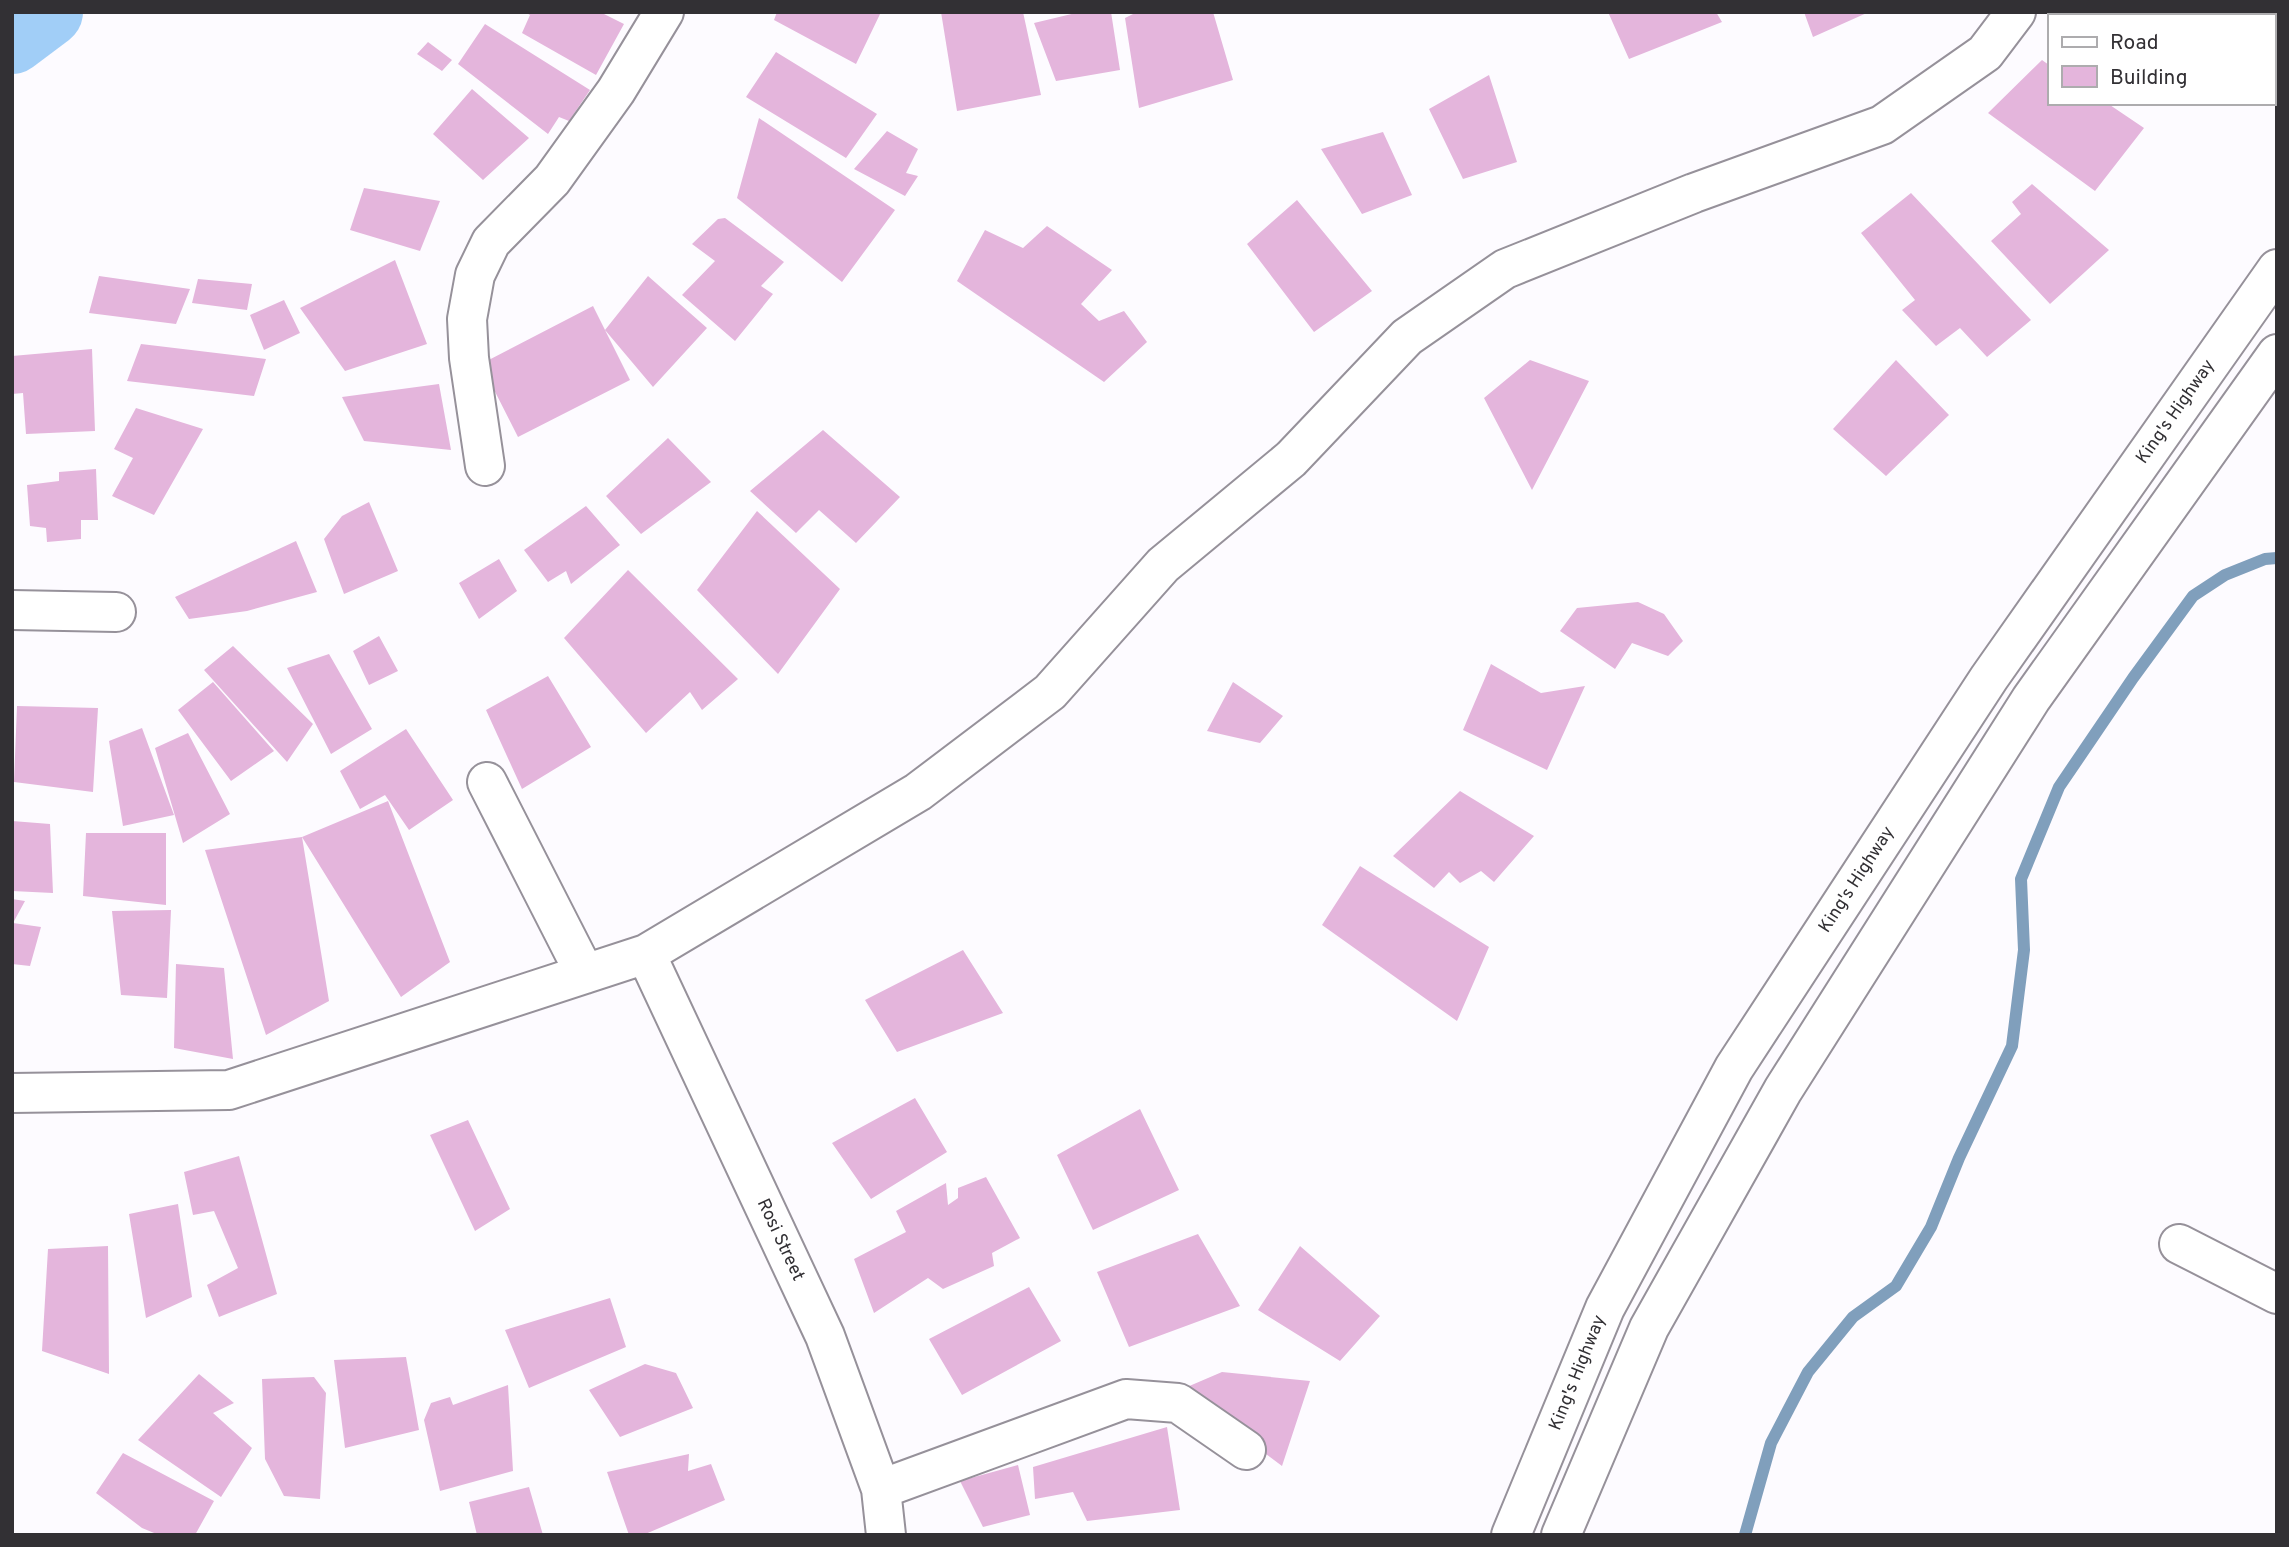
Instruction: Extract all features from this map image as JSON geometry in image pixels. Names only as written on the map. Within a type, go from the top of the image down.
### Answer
[{"type":"main road","points":[[485,466],[469,359],[467,319],[475,275],[491,242],[552,180],[616,91],[664,12]]},
{"type":"main road","points":[[12,1093],[229,1090],[646,954],[918,792],[1050,692],[1163,565],[1291,459],[1407,337],[1505,269],[1694,193],[1882,125],[1985,53],[2016,12]]},
{"type":"main road","name":"King's Highway","points":[[1511,1535],[1605,1308],[1734,1068],[1989,678],[2277,269]]},
{"type":"main road","points":[[1561,1535],[1649,1328],[1783,1090],[2031,699],[2277,354]]},
{"type":"main road","points":[[12,610],[116,612]]},
{"type":"main road","points":[[487,782],[584,974]]},
{"type":"main road","name":"Rosi Street","points":[[646,954],[825,1336],[881,1489],[886,1535]]},
{"type":"main road","points":[[2179,1244],[2277,1294]]},
{"type":"main road","points":[[881,1489],[1126,1399],[1178,1403],[1246,1450]]},
{"type":"building","points":[[525,12],[600,12],[624,24],[596,75],[522,33],[530,15]]},
{"type":"building","points":[[777,12],[881,12],[856,64],[774,20]]},
{"type":"building","points":[[941,12],[1023,12],[1041,95],[957,111]]},
{"type":"building","points":[[1080,12],[1111,12],[1120,70],[1056,81],[1034,23]]},
{"type":"building","points":[[1137,12],[1213,12],[1233,80],[1139,108],[1125,18]]},
{"type":"building","points":[[1608,12],[1716,12],[1722,22],[1629,59]]},
{"type":"building","points":[[1804,12],[1869,12],[1813,37]]},
{"type":"building","points":[[485,24],[590,90],[569,121],[559,117],[548,134],[458,64]]},
{"type":"building","points":[[428,42],[452,60],[442,71],[417,54]]},
{"type":"building","points":[[776,52],[877,114],[846,158],[746,97]]},
{"type":"building","points":[[2042,60],[2048,64],[2048,105],[2110,105],[2144,128],[2095,191],[1988,113]]},
{"type":"building","points":[[1489,75],[1517,162],[1463,179],[1429,109]]},
{"type":"building","points":[[472,89],[529,138],[483,180],[433,134]]},
{"type":"building","points":[[759,118],[895,210],[842,282],[737,198]]},
{"type":"building","points":[[887,131],[918,149],[906,173],[918,176],[905,196],[854,169]]},
{"type":"building","points":[[1383,132],[1412,195],[1362,214],[1321,149]]},
{"type":"building","points":[[2032,184],[2109,250],[2050,304],[1991,241],[2021,214],[2012,202]]},
{"type":"building","points":[[364,188],[440,201],[420,251],[350,230]]},
{"type":"building","points":[[1911,193],[2031,320],[1987,357],[1960,328],[1936,346],[1902,310],[1915,300],[1861,233]]},
{"type":"building","points":[[1297,200],[1372,291],[1314,332],[1247,244]]},
{"type":"building","points":[[725,218],[784,262],[761,286],[773,294],[735,341],[682,295],[715,261],[692,244],[718,219]]},
{"type":"building","points":[[1047,226],[1112,270],[1081,304],[1099,321],[1124,311],[1147,342],[1104,382],[957,281],[985,230],[1023,248]]},
{"type":"building","points":[[395,260],[427,344],[345,371],[300,308]]},
{"type":"building","points":[[99,276],[190,289],[176,324],[89,313]]},
{"type":"building","points":[[648,276],[707,328],[653,387],[605,330]]},
{"type":"building","points":[[198,279],[252,284],[247,310],[192,303]]},
{"type":"building","points":[[284,300],[300,333],[264,350],[250,315]]},
{"type":"building","points":[[593,306],[630,380],[518,437],[481,364]]},
{"type":"building","points":[[141,344],[266,359],[254,396],[127,381]]},
{"type":"building","points":[[92,349],[95,431],[26,434],[23,393],[12,394],[12,356]]},
{"type":"building","points":[[1530,360],[1589,381],[1532,490],[1484,398]]},
{"type":"building","points":[[1896,360],[1949,415],[1886,476],[1833,429]]},
{"type":"building","points":[[439,384],[451,450],[364,441],[342,397]]},
{"type":"building","points":[[136,408],[203,429],[154,515],[112,496],[133,458],[114,449]]},
{"type":"building","points":[[823,430],[900,497],[856,543],[819,510],[796,533],[750,491]]},
{"type":"building","points":[[668,438],[711,482],[641,534],[606,496]]},
{"type":"building","points":[[96,469],[98,520],[81,520],[81,539],[47,542],[46,528],[30,526],[27,485],[59,481],[59,472]]},
{"type":"building","points":[[369,502],[398,571],[344,594],[324,539],[342,516]]},
{"type":"building","points":[[586,506],[620,545],[571,584],[566,571],[548,582],[524,550]]},
{"type":"building","points":[[757,511],[840,589],[778,674],[697,590]]},
{"type":"building","points":[[296,541],[317,592],[247,611],[189,619],[175,597]]},
{"type":"building","points":[[499,559],[517,591],[479,619],[459,583]]},
{"type":"building","points":[[628,570],[738,679],[702,710],[690,692],[646,733],[564,638]]},
{"type":"building","points":[[1638,602],[1664,614],[1683,641],[1668,656],[1632,643],[1615,669],[1560,631],[1577,608]]},
{"type":"building","points":[[379,636],[398,671],[369,685],[353,651]]},
{"type":"building","points":[[233,646],[313,724],[287,762],[204,670]]},
{"type":"building","points":[[329,654],[372,729],[331,754],[287,668]]},
{"type":"building","points":[[1491,664],[1541,693],[1585,686],[1547,770],[1463,730]]},
{"type":"building","points":[[548,676],[591,747],[522,789],[486,710]]},
{"type":"building","points":[[213,682],[274,751],[231,781],[178,710]]},
{"type":"building","points":[[1233,682],[1283,716],[1260,743],[1207,731]]},
{"type":"building","points":[[17,706],[98,708],[93,792],[14,782]]},
{"type":"building","points":[[142,728],[174,815],[123,826],[109,741]]},
{"type":"building","points":[[406,729],[453,800],[409,830],[385,795],[360,809],[340,771]]},
{"type":"building","points":[[188,733],[230,814],[183,843],[155,748]]},
{"type":"building","points":[[1460,791],[1534,836],[1494,882],[1481,871],[1460,883],[1449,872],[1434,888],[1393,856]]},
{"type":"building","points":[[388,801],[450,962],[401,997],[302,837]]},
{"type":"building","points":[[12,821],[50,824],[53,893],[12,891]]},
{"type":"building","points":[[86,833],[166,833],[166,905],[83,896]]},
{"type":"building","points":[[302,837],[329,1001],[266,1035],[205,850]]},
{"type":"building","points":[[1360,866],[1489,947],[1457,1021],[1322,925]]},
{"type":"building","points":[[12,899],[25,901],[13,923],[41,927],[30,966],[12,964]]},
{"type":"building","points":[[171,910],[167,998],[121,995],[112,911]]},
{"type":"building","points":[[963,950],[1003,1013],[897,1052],[865,1000]]},
{"type":"building","points":[[176,964],[224,968],[233,1059],[174,1048]]},
{"type":"building","points":[[915,1098],[947,1152],[871,1199],[832,1143]]},
{"type":"building","points":[[1140,1109],[1179,1190],[1093,1230],[1057,1155]]},
{"type":"building","points":[[468,1120],[510,1209],[475,1231],[430,1135]]},
{"type":"building","points":[[239,1156],[277,1294],[219,1317],[207,1285],[238,1268],[214,1211],[193,1215],[184,1172]]},
{"type":"building","points":[[986,1177],[1020,1238],[992,1253],[994,1266],[943,1289],[928,1278],[874,1313],[854,1259],[906,1232],[896,1211],[946,1183],[948,1205],[958,1198],[958,1188]]},
{"type":"building","points":[[178,1204],[192,1297],[146,1318],[129,1214]]},
{"type":"building","points":[[1198,1234],[1240,1306],[1129,1347],[1097,1272]]},
{"type":"building","points":[[108,1246],[109,1374],[42,1351],[48,1249]]},
{"type":"building","points":[[1300,1246],[1380,1316],[1340,1361],[1258,1310]]},
{"type":"building","points":[[1029,1287],[1061,1341],[962,1395],[929,1339]]},
{"type":"building","points":[[610,1298],[626,1347],[529,1388],[505,1330]]},
{"type":"building","points":[[406,1357],[419,1430],[345,1448],[334,1360]]},
{"type":"building","points":[[645,1364],[676,1373],[693,1408],[620,1437],[589,1390]]},
{"type":"building","points":[[1222,1372],[1310,1381],[1282,1466],[1180,1390]]},
{"type":"building","points":[[199,1374],[234,1403],[213,1413],[252,1448],[221,1497],[138,1440]]},
{"type":"building","points":[[314,1377],[326,1393],[320,1499],[284,1496],[265,1459],[262,1379]]},
{"type":"building","points":[[508,1385],[513,1471],[440,1491],[424,1420],[431,1403],[450,1397],[453,1405]]},
{"type":"building","points":[[1167,1427],[1180,1510],[1087,1521],[1073,1492],[1035,1499],[1033,1467]]},
{"type":"building","points":[[123,1453],[214,1501],[195,1535],[159,1535],[142,1528],[96,1493]]},
{"type":"building","points":[[689,1454],[688,1471],[711,1464],[725,1500],[643,1535],[629,1535],[607,1472]]},
{"type":"building","points":[[1018,1465],[1030,1515],[983,1527],[960,1481]]},
{"type":"building","points":[[529,1487],[543,1535],[477,1535],[469,1502]]},
{"type":"waterway","points":[[12,39],[48,12]]},
{"type":"waterway","points":[[1745,1535],[1771,1443],[1808,1372],[1853,1317],[1896,1286],[1931,1227],[1959,1158],[2012,1046],[2024,950],[2021,879],[2059,787],[2193,596],[2225,575],[2265,559],[2277,558]]}]
